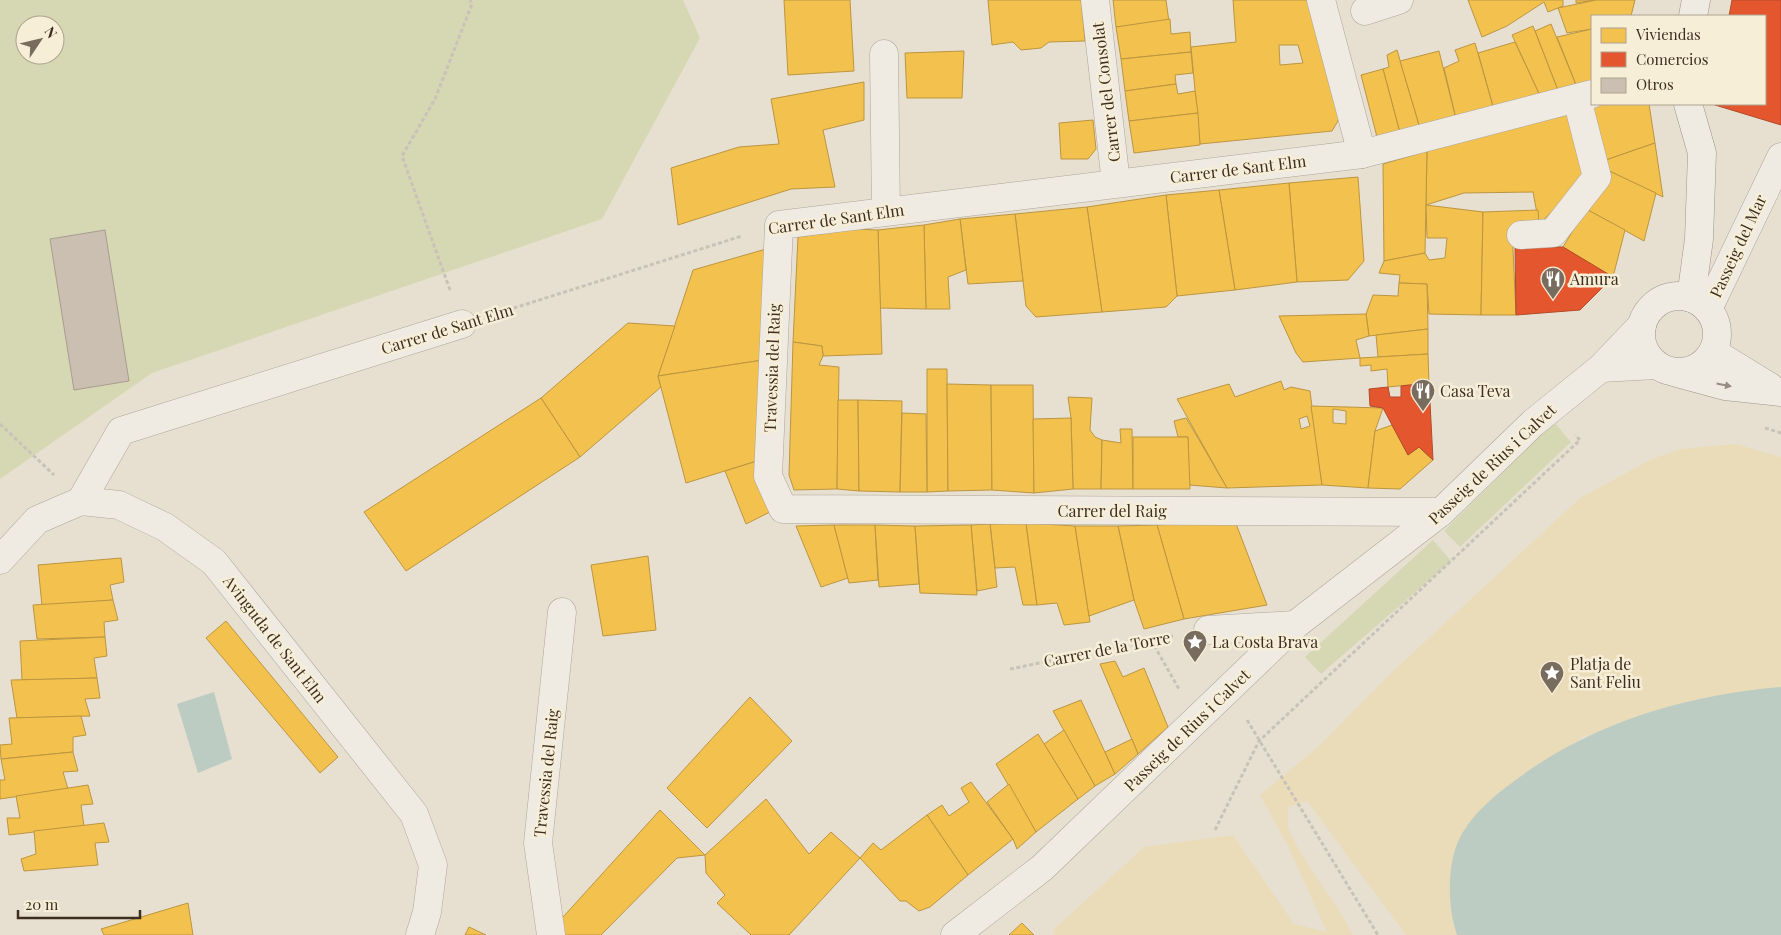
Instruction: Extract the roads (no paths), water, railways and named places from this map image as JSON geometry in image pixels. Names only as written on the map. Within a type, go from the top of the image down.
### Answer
[{"type":"street","name":"Carrer del Consolat","points":[[1095,0],[1116,183]]},
{"type":"street","points":[[1321,0],[1362,154]]},
{"type":"street","points":[[1365,11],[1399,0]]},
{"type":"street","points":[[1692,15],[1696,0]]},
{"type":"street","points":[[884,54],[886,211]]},
{"type":"street","name":"Carrer de Sant Elm","points":[[779,225],[1362,154],[1585,96]]},
{"type":"street","points":[[1520,235],[1553,233],[1597,177],[1585,96]]},
{"type":"street","points":[[1688,105],[1702,153],[1699,239],[1700,304]]},
{"type":"street","name":"Passeig del Mar","points":[[1700,304],[1781,157]]},
{"type":"street","name":"Travessia del Raig","points":[[779,225],[768,476],[783,509]]},
{"type":"street","points":[[1699,239],[1660,301],[1648,312],[1642,325],[1641,336],[1648,356],[1666,369],[1726,386],[1778,391]]},
{"type":"street","points":[[1601,368],[1698,368],[1713,352],[1717,343],[1717,324],[1700,304],[1680,296],[1660,301]]},
{"type":"street","name":"Carrer de Sant Elm","points":[[81,501],[121,431],[462,324]]},
{"type":"street","name":"Passeig de Rius i Calvet","points":[[955,935],[1042,868],[1295,625],[1441,512],[1534,423],[1601,368],[1642,325]]},
{"type":"street","points":[[1713,352],[1778,391]]},
{"type":"street","name":"Avinguda de Sant Elm","points":[[0,560],[37,520],[81,501],[119,505],[165,527],[214,562],[414,814],[434,865],[427,912],[420,935]]},
{"type":"street","name":"Carrer del Raig","points":[[783,509],[1441,512]]},
{"type":"street","name":"Travessia del Raig","points":[[551,935],[538,843],[562,612]]},
{"type":"street","points":[[1208,630],[1295,625]]},
{"type":"place","name":"Amura","points":[[1553,300]]},
{"type":"place","name":"Casa Teva","points":[[1423,412]]},
{"type":"place","name":"La Costa Brava","points":[[1195,663]]},
{"type":"place","name":"Platja de Sant Feliu","points":[[1552,694]]}]
